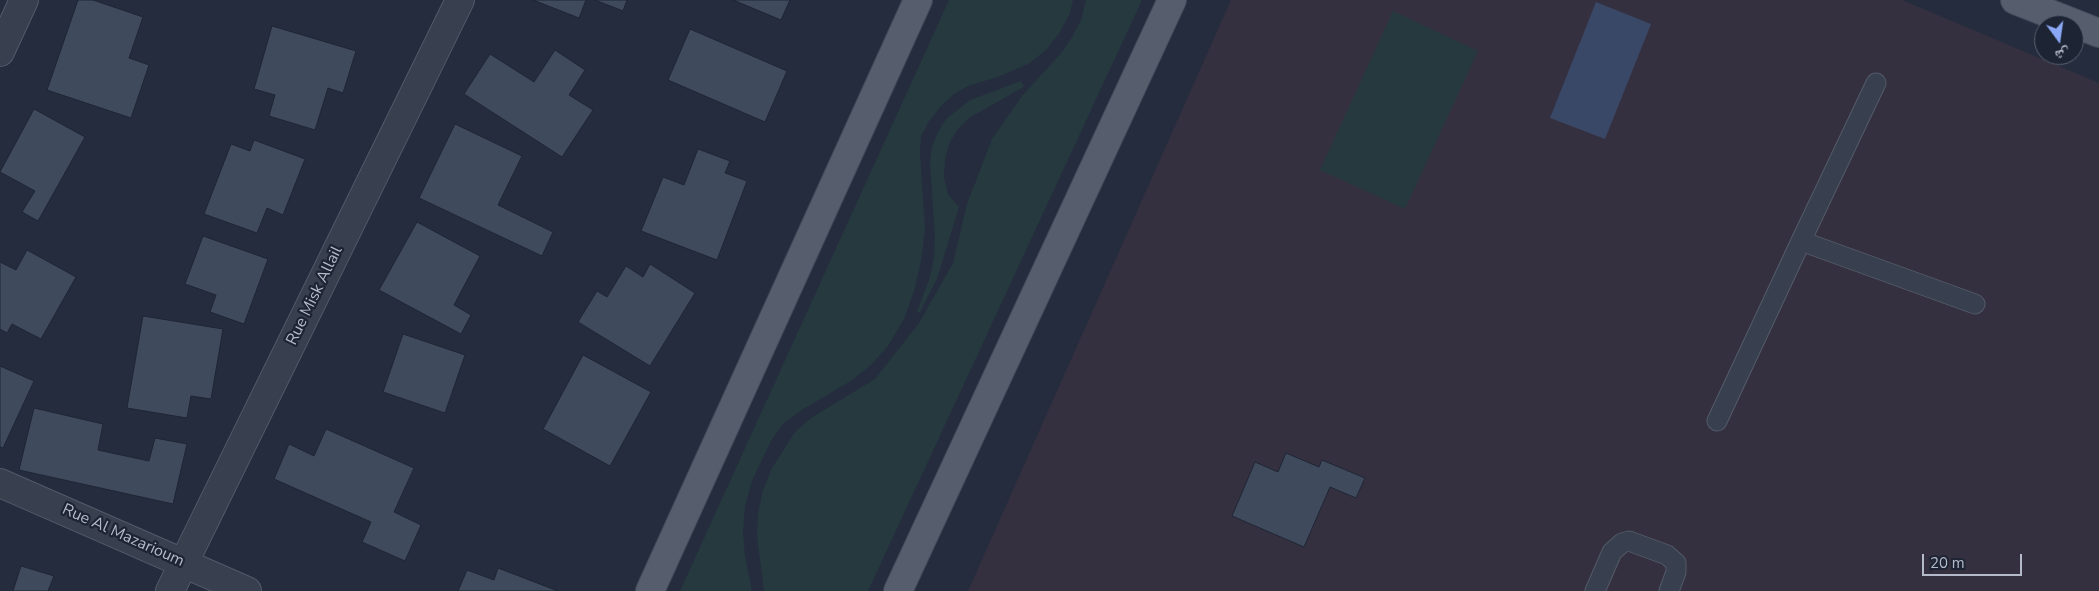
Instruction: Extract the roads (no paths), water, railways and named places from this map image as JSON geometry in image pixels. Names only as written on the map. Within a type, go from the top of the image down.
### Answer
[{"type":"main road","points":[[650,591],[918,0]]},
{"type":"main road","points":[[898,591],[1172,0]]},
{"type":"main road","points":[[2015,0],[2099,33]]},
{"type":"street","points":[[0,52],[24,0]]},
{"type":"street","name":"Rue Misk Allail","points":[[170,591],[460,0]]},
{"type":"street","name":"Rue Al Mazarioum","points":[[0,483],[246,591]]},
{"type":"lane","points":[[1717,421],[1876,83]]},
{"type":"lane","points":[[1801,240],[1976,304]]},
{"type":"lane","points":[[1595,591],[1612,552],[1622,543],[1629,541],[1667,555],[1676,563],[1676,572],[1669,591]]},
{"type":"water","points":[[1596,2],[1651,24],[1605,139],[1550,118]]}]
